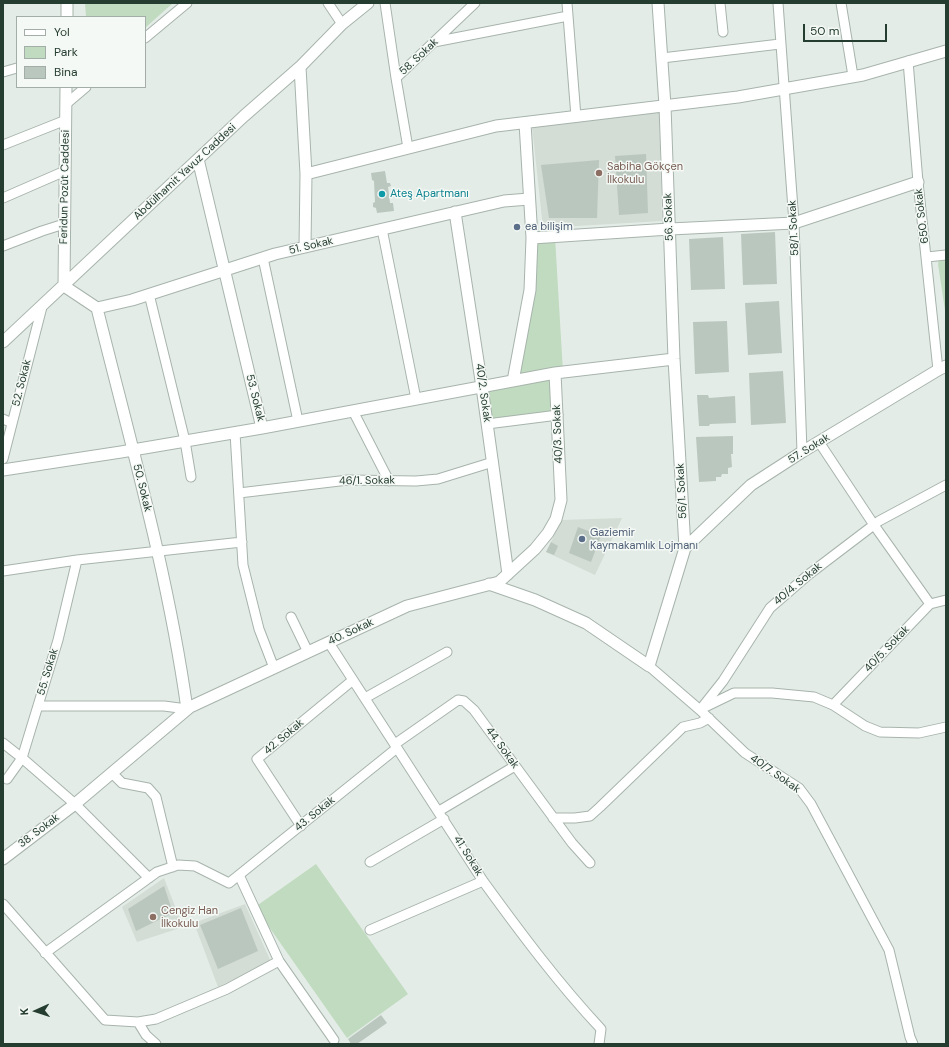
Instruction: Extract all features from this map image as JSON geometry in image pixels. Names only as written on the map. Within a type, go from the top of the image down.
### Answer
[{"type":"street","points":[[67,3],[67,16]]},
{"type":"street","points":[[146,37],[187,3]]},
{"type":"street","points":[[328,3],[342,24]]},
{"type":"street","name":"Abdülhamit Yavuz Caddesi","points":[[3,342],[244,116],[300,67],[342,24],[368,3]]},
{"type":"street","points":[[385,3],[396,78]]},
{"type":"street","name":"58. Sokak","points":[[408,148],[396,78],[475,3]]},
{"type":"street","points":[[567,3],[576,117]]},
{"type":"street","name":"56. Sokak","points":[[658,3],[665,106],[674,359]]},
{"type":"street","points":[[720,3],[723,32]]},
{"type":"street","name":"58/1. Sokak","points":[[778,3],[783,89],[794,223],[802,452]]},
{"type":"street","points":[[841,3],[854,76]]},
{"type":"street","points":[[434,42],[568,16]]},
{"type":"street","points":[[662,58],[780,44]]},
{"type":"street","points":[[306,174],[496,126],[738,97],[854,76],[946,51]]},
{"type":"street","name":"650. Sokak","points":[[908,61],[926,257],[942,368]]},
{"type":"street","points":[[300,67],[306,174],[305,247]]},
{"type":"street","points":[[3,72],[16,68]]},
{"type":"street","name":"Feridun Pozüt Caddesi","points":[[64,286],[66,88]]},
{"type":"street","points":[[66,104],[85,88]]},
{"type":"street","points":[[3,145],[66,120]]},
{"type":"street","points":[[513,381],[530,290],[532,238],[525,123]]},
{"type":"street","name":"53. Sokak","points":[[3,470],[262,428],[198,159]]},
{"type":"street","points":[[3,198],[65,171]]},
{"type":"street","points":[[532,238],[794,223],[918,182]]},
{"type":"street","name":"51. Sokak","points":[[97,308],[149,294],[263,258],[305,247],[504,201],[529,199]]},
{"type":"street","name":"40/2. Sokak","points":[[455,212],[493,462],[508,574]]},
{"type":"street","points":[[3,246],[42,230],[64,224]]},
{"type":"street","points":[[382,229],[416,399]]},
{"type":"street","points":[[926,257],[946,256]]},
{"type":"street","points":[[263,258],[298,421]]},
{"type":"street","points":[[64,286],[97,308]]},
{"type":"street","points":[[149,294],[191,476]]},
{"type":"street","name":"52. Sokak","points":[[3,459],[42,306]]},
{"type":"street","name":"50. Sokak","points":[[97,308],[158,552],[183,676],[187,709]]},
{"type":"street","points":[[262,428],[555,373],[674,359]]},
{"type":"street","name":"56/1. Sokak","points":[[649,666],[685,548],[674,359]]},
{"type":"street","name":"57. Sokak","points":[[685,548],[751,485],[802,452],[942,368]]},
{"type":"street","name":"40/3. Sokak","points":[[489,584],[499,582],[542,541],[553,525],[559,510],[561,500],[555,373]]},
{"type":"street","points":[[354,411],[389,481]]},
{"type":"street","points":[[487,424],[558,415]]},
{"type":"street","points":[[3,419],[12,422]]},
{"type":"street","points":[[235,433],[243,564],[259,629],[274,668]]},
{"type":"street","points":[[819,442],[874,525],[930,604],[946,600]]},
{"type":"street","name":"46/1. Sokak","points":[[239,494],[348,480],[416,481],[438,479],[493,462]]},
{"type":"street","name":"40/4. Sokak","points":[[700,710],[723,681],[770,608],[808,575],[874,525],[946,485]]},
{"type":"street","points":[[3,571],[77,560],[242,542]]},
{"type":"street","name":"55. Sokak","points":[[7,779],[22,758],[58,640],[77,560]]},
{"type":"street","points":[[489,584],[535,600],[586,623],[649,666],[700,710],[734,693],[772,693],[814,697],[833,705],[865,726],[880,732],[920,733],[946,727]]},
{"type":"street","name":"40. Sokak","points":[[75,804],[187,709],[407,606],[489,584]]},
{"type":"street","name":"40/5. Sokak","points":[[833,705],[930,604]]},
{"type":"street","points":[[291,617],[308,652]]},
{"type":"street","name":"41. Sokak","points":[[329,643],[484,881],[370,930]]},
{"type":"street","points":[[365,698],[447,652]]},
{"type":"street","name":"42. Sokak","points":[[301,826],[258,759],[353,680]]},
{"type":"street","name":"44. Sokak","points":[[396,746],[458,700],[464,701],[474,710],[553,818],[572,843],[590,863]]},
{"type":"street","points":[[38,706],[164,706],[187,709]]},
{"type":"street","name":"40/7. Sokak","points":[[700,710],[745,753],[799,788],[811,804],[889,950],[913,1044]]},
{"type":"street","points":[[553,818],[590,816],[683,727],[700,723],[709,718]]},
{"type":"street","points":[[4,745],[22,758],[75,804],[149,878]]},
{"type":"street","name":"43. Sokak","points":[[173,867],[178,865],[195,866],[229,883],[301,826],[396,746]]},
{"type":"street","points":[[370,862],[515,766]]},
{"type":"street","points":[[45,952],[157,872],[173,867],[156,796],[148,788],[122,783],[112,773]]},
{"type":"street","name":"38. Sokak","points":[[3,859],[75,804]]},
{"type":"street","points":[[239,875],[279,961],[334,1040]]},
{"type":"street","points":[[484,881],[526,939],[578,1004],[601,1029],[599,1044]]},
{"type":"street","points":[[3,904],[105,1020],[138,1022],[156,1020],[227,989],[279,961]]},
{"type":"street","points":[[138,1022],[146,1036],[156,1044]]},
{"type":"shaded area","name":"Sabiha Gökçen İlkokulu","points":[[659,111],[662,221],[543,228],[532,126]]},
{"type":"shaded area","name":"Gaziemir Kaymakamlık Lojmanı","points":[[622,518],[595,575],[546,552],[562,520]]},
{"type":"shaded area","name":"Cengiz Han İlkokulu","points":[[164,878],[183,927],[137,942],[122,907]]},
{"type":"shaded area","points":[[245,904],[271,962],[218,987],[194,923]]},
{"type":"green space","points":[[85,3],[173,3],[146,27],[146,16],[86,16]]},
{"type":"green space","points":[[555,237],[563,372],[555,373],[558,415],[487,424],[482,387],[513,381],[532,238]]},
{"type":"green space","points":[[946,258],[946,317],[938,264],[939,259]]},
{"type":"green space","points":[[316,864],[408,994],[347,1038],[255,907]]},
{"type":"building","name":"Sabiha Gökçen İlkokulu","points":[[646,154],[648,213],[619,215],[615,156]]},
{"type":"building","points":[[599,160],[597,218],[549,218],[541,165]]},
{"type":"building","name":"Ateş Apartmanı","points":[[385,171],[387,183],[390,183],[391,186],[388,187],[390,203],[393,203],[394,211],[377,213],[376,208],[373,207],[373,203],[375,202],[374,181],[372,180],[371,173]]},
{"type":"building","points":[[775,232],[777,284],[743,285],[741,234]]},
{"type":"building","points":[[723,237],[725,289],[691,290],[689,239]]},
{"type":"building","points":[[779,301],[782,353],[748,355],[745,303]]},
{"type":"building","points":[[727,321],[729,372],[695,374],[693,322]]},
{"type":"building","points":[[783,371],[786,423],[751,425],[749,373]]},
{"type":"building","points":[[697,395],[708,395],[709,398],[735,396],[736,423],[699,426]]},
{"type":"building","points":[[733,436],[733,454],[731,454],[732,467],[728,468],[728,474],[722,474],[721,477],[716,477],[716,481],[699,482],[696,437]]},
{"type":"building","name":"Gaziemir Kaymakamlık Lojmanı","points":[[578,527],[601,536],[591,562],[569,553]]},
{"type":"building","points":[[551,542],[558,546],[554,555],[546,552]]},
{"type":"building","name":"Cengiz Han İlkokulu","points":[[164,886],[173,913],[136,931],[128,909]]},
{"type":"building","points":[[241,908],[258,951],[218,969],[200,925]]},
{"type":"building","points":[[381,1015],[387,1023],[357,1044],[351,1044],[348,1039]]},
{"type":"place","name":"Sabiha Gökçen İlkokulu","points":[[599,173]]},
{"type":"place","name":"Ateş Apartmanı","points":[[382,194]]},
{"type":"place","name":"ea bilişim","points":[[517,227]]},
{"type":"place","name":"Gaziemir Kaymakamlık Lojmanı","points":[[582,539]]},
{"type":"place","name":"Cengiz Han İlkokulu","points":[[153,917]]}]
